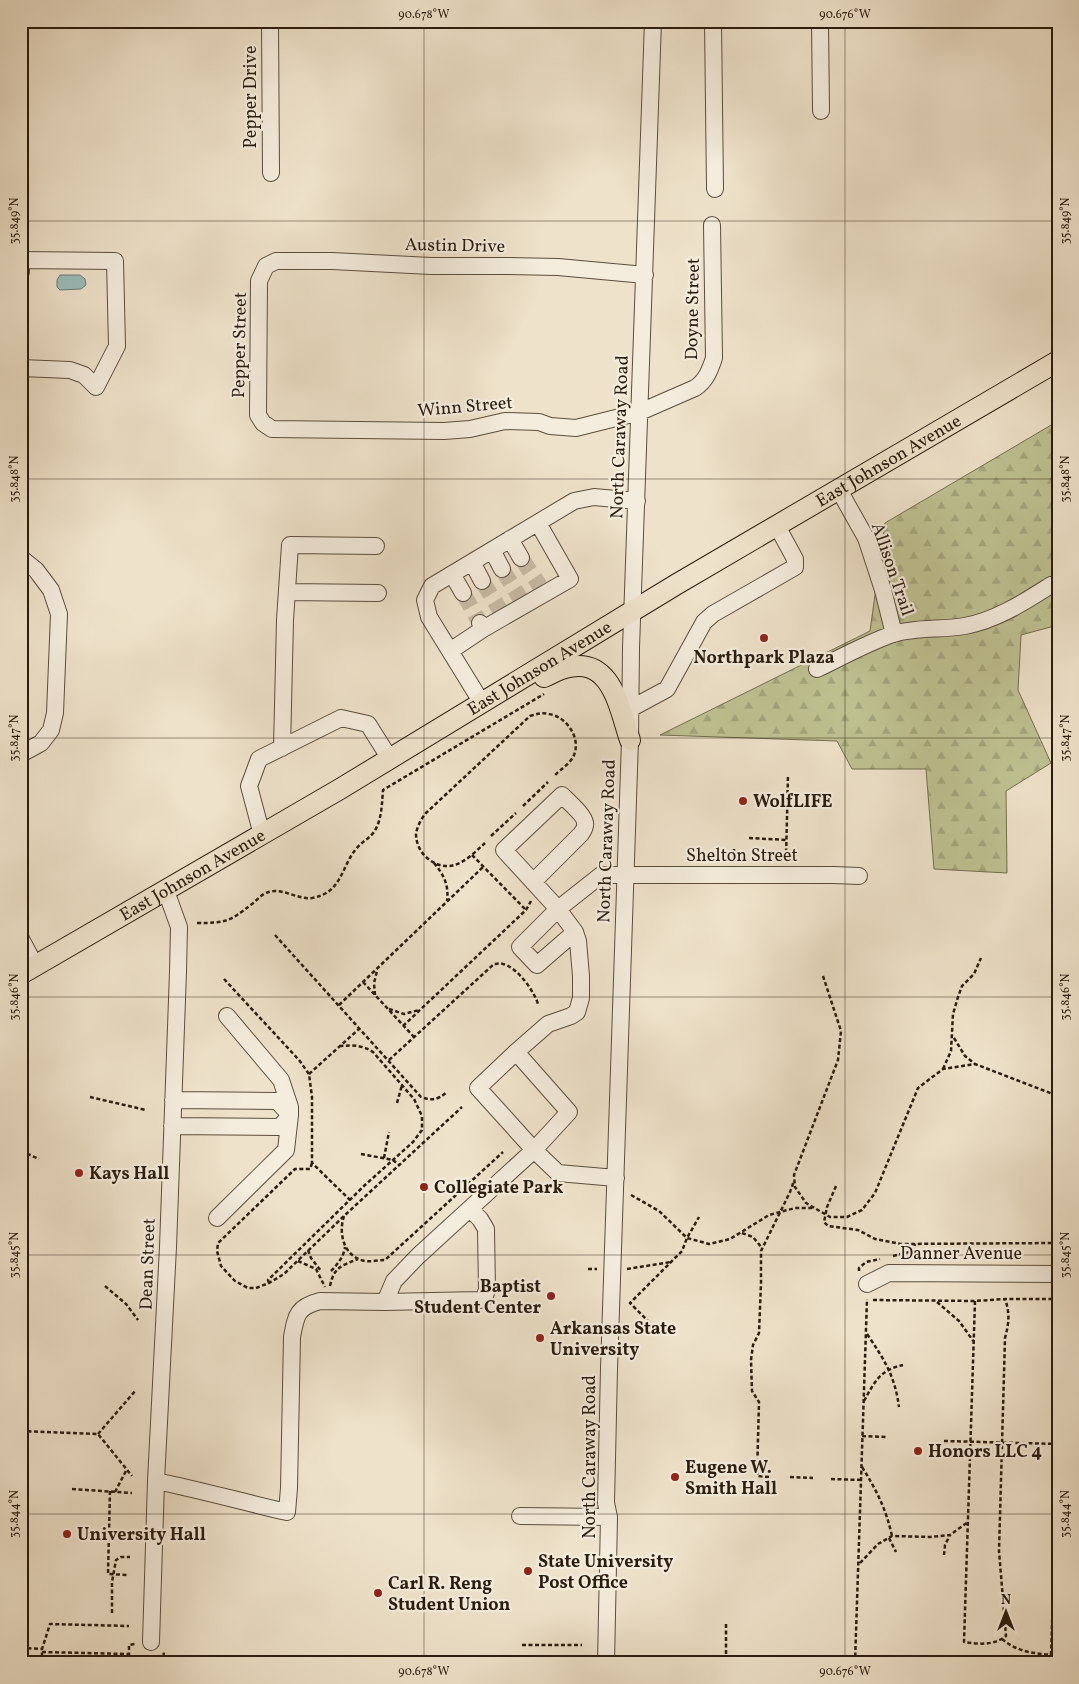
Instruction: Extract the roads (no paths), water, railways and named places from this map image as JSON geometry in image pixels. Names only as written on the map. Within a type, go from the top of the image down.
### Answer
[{"type":"main road","name":"East Johnson Avenue","points":[[29,971],[390,759],[776,526],[1058,362]]},
{"type":"main road","points":[[482,703],[565,668],[584,667],[596,670],[607,678],[613,688],[630,740]]},
{"type":"street","name":"Pepper Drive","points":[[270,21],[271,173]]},
{"type":"street","name":"North Caraway Road","points":[[606,1663],[609,1369],[653,21]]},
{"type":"street","points":[[713,21],[715,189]]},
{"type":"street","points":[[820,21],[821,112]]},
{"type":"street","name":"Doyne Street","points":[[640,412],[695,388],[700,385],[709,373],[714,358],[712,225]]},
{"type":"street","points":[[21,272],[21,260],[115,261],[117,346],[96,387],[84,375],[70,370],[21,368]]},
{"type":"street","name":"Austin Drive","points":[[266,266],[276,261],[332,261],[431,266],[558,267],[645,275]]},
{"type":"street","name":"Pepper Street","points":[[263,423],[258,414],[259,281],[266,266]]},
{"type":"street","name":"Winn Street","points":[[263,423],[272,429],[444,431],[470,429],[505,421],[539,422],[550,426],[576,428],[640,412]]},
{"type":"street","name":"Allison Trail","points":[[839,490],[866,538],[883,590],[894,634]]},
{"type":"street","points":[[482,703],[429,617],[425,600],[432,586],[574,501],[594,497],[637,501]]},
{"type":"street","points":[[450,651],[481,626],[542,590],[570,579],[538,523]]},
{"type":"street","points":[[630,709],[667,689],[704,622],[713,614],[795,567],[795,559],[776,526]]},
{"type":"street","points":[[510,539],[520,558]]},
{"type":"street","points":[[282,748],[290,545],[376,546]]},
{"type":"street","points":[[492,550],[502,569]]},
{"type":"street","points":[[21,558],[36,570],[51,590],[59,614],[55,713],[51,730],[41,743],[21,754]]},
{"type":"street","points":[[472,562],[482,581]]},
{"type":"street","points":[[452,574],[463,593]]},
{"type":"street","name":"Allison Trail","points":[[817,669],[858,648],[894,634],[910,630],[968,626],[998,616],[1051,585]]},
{"type":"street","points":[[287,592],[378,594]]},
{"type":"street","points":[[262,835],[249,786],[259,760],[341,718],[368,724],[390,759]]},
{"type":"street","points":[[533,890],[585,828],[586,824],[582,817],[562,795],[504,850],[533,890],[558,909],[575,932],[578,942],[581,976],[580,1006],[577,1012],[571,1016],[548,1024],[478,1088],[534,1150],[558,1173],[616,1178]]},
{"type":"street","name":"Shelton Street","points":[[575,932],[537,965],[520,947],[558,909],[601,874],[834,874],[859,876]]},
{"type":"street","name":"Dean Street","points":[[151,1642],[156,1481],[168,1247],[179,927],[166,890]]},
{"type":"street","points":[[21,939],[29,971]]},
{"type":"street","points":[[217,1218],[286,1150],[290,1115],[290,1107],[281,1080],[227,1016]]},
{"type":"street","points":[[385,1302],[394,1282],[402,1272],[534,1150],[569,1112],[516,1052]]},
{"type":"street","points":[[173,1100],[277,1101],[290,1115]]},
{"type":"street","points":[[172,1126],[280,1127],[290,1115]]},
{"type":"street","points":[[156,1481],[287,1512],[292,1337],[295,1319],[301,1309],[320,1301],[385,1302],[480,1300],[484,1298],[487,1290],[486,1229],[480,1219],[470,1209]]},
{"type":"street","name":"Danner Avenue","points":[[867,1292],[889,1274],[1058,1274]]},
{"type":"street","points":[[520,1516],[608,1510]]},
{"type":"water","points":[[60,275],[80,275],[85,279],[86,285],[81,289],[60,290],[57,287],[57,280]]},
{"type":"tunnel","points":[[521,558],[540,586]]},
{"type":"tunnel","points":[[502,569],[520,598]]},
{"type":"tunnel","points":[[482,581],[500,610]]},
{"type":"tunnel","points":[[463,593],[480,623]]},
{"type":"place","name":"Northpark Plaza","points":[[764,638]]},
{"type":"place","name":"WolfLIFE","points":[[743,801]]},
{"type":"place","name":"Kays Hall","points":[[79,1173]]},
{"type":"place","name":"Collegiate Park","points":[[424,1187]]},
{"type":"place","name":"Baptist Student Center","points":[[551,1296]]},
{"type":"place","name":"Arkansas State University","points":[[540,1338]]},
{"type":"place","name":"Honors LLC 4","points":[[918,1451]]},
{"type":"place","name":"Eugene W. Smith Hall","points":[[675,1477]]},
{"type":"place","name":"University Hall","points":[[67,1534]]},
{"type":"place","name":"State University Post Office","points":[[528,1571]]},
{"type":"place","name":"Carl R. Reng Student Union","points":[[378,1593]]}]
